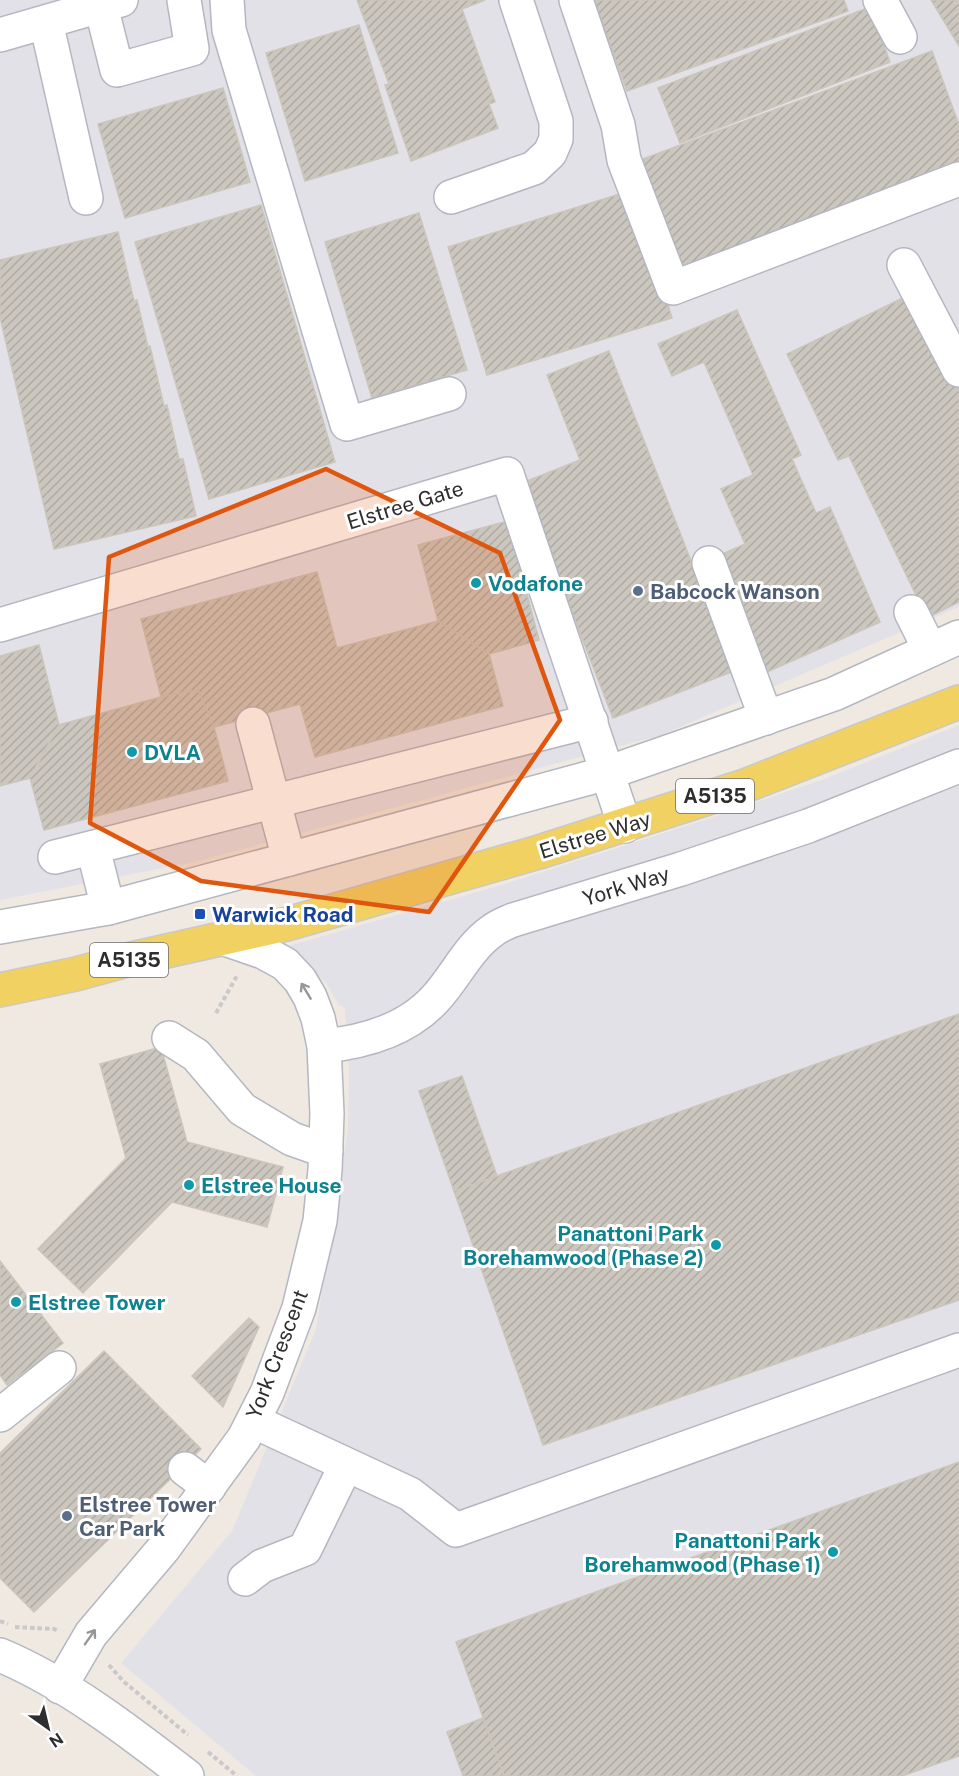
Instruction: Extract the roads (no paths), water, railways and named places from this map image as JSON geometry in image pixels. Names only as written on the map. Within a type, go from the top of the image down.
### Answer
[{"type":"main road","name":"Elstree Way","points":[[225,939],[625,826],[742,788],[959,702]]},
{"type":"main road","name":"A5135","points":[[0,990],[225,939]]},
{"type":"street","points":[[0,34],[111,3],[117,70],[192,49],[184,0]]},
{"type":"street","points":[[227,0],[230,30],[347,424],[449,394]]},
{"type":"street","points":[[452,197],[534,168],[550,153],[556,139],[556,121],[516,0]]},
{"type":"street","points":[[576,0],[618,125],[624,160],[673,288],[959,179]]},
{"type":"street","points":[[880,0],[900,38]]},
{"type":"street","points":[[46,22],[86,198]]},
{"type":"street","points":[[904,265],[959,370]]},
{"type":"street","name":"Elstree Gate","points":[[0,625],[507,474],[625,826]]},
{"type":"street","points":[[709,562],[766,718]]},
{"type":"street","points":[[0,927],[108,908],[607,773],[766,718],[834,694],[945,644],[910,612]]},
{"type":"street","points":[[55,858],[591,721]]},
{"type":"street","points":[[253,724],[289,859]]},
{"type":"street","name":"York Way","points":[[324,1046],[362,1040],[405,1023],[436,998],[480,942],[493,930],[513,920],[681,869],[808,826],[959,766]]},
{"type":"street","points":[[93,848],[108,908]]},
{"type":"street","name":"York Crescent","points":[[60,1687],[91,1634],[164,1548],[197,1478],[244,1438],[267,1393],[299,1308],[320,1221],[327,1114],[324,1046],[318,1018],[300,980],[285,964],[263,952],[225,939]]},
{"type":"street","points":[[169,1038],[196,1055],[242,1109],[292,1139],[326,1151]]},
{"type":"street","points":[[253,1420],[410,1494],[456,1530],[959,1350]]},
{"type":"street","points":[[0,1415],[59,1368]]},
{"type":"street","points":[[245,1579],[262,1566],[305,1549],[346,1465]]},
{"type":"street","points":[[0,1655],[60,1687],[131,1732],[188,1776]]},
{"type":"place","name":"Vodafone","points":[[476,583]]},
{"type":"place","name":"Babcock Wanson","points":[[638,591]]},
{"type":"place","name":"DVLA","points":[[132,752]]},
{"type":"place","name":"Warwick Road","points":[[200,914]]},
{"type":"place","name":"Elstree House","points":[[189,1185]]},
{"type":"place","name":"Panattoni Park Borehamwood (Phase 2)","points":[[716,1245]]},
{"type":"place","name":"Elstree Tower","points":[[16,1302]]},
{"type":"place","name":"Elstree Tower Car Park","points":[[67,1516]]},
{"type":"place","name":"Panattoni Park Borehamwood (Phase 1)","points":[[833,1552]]}]
